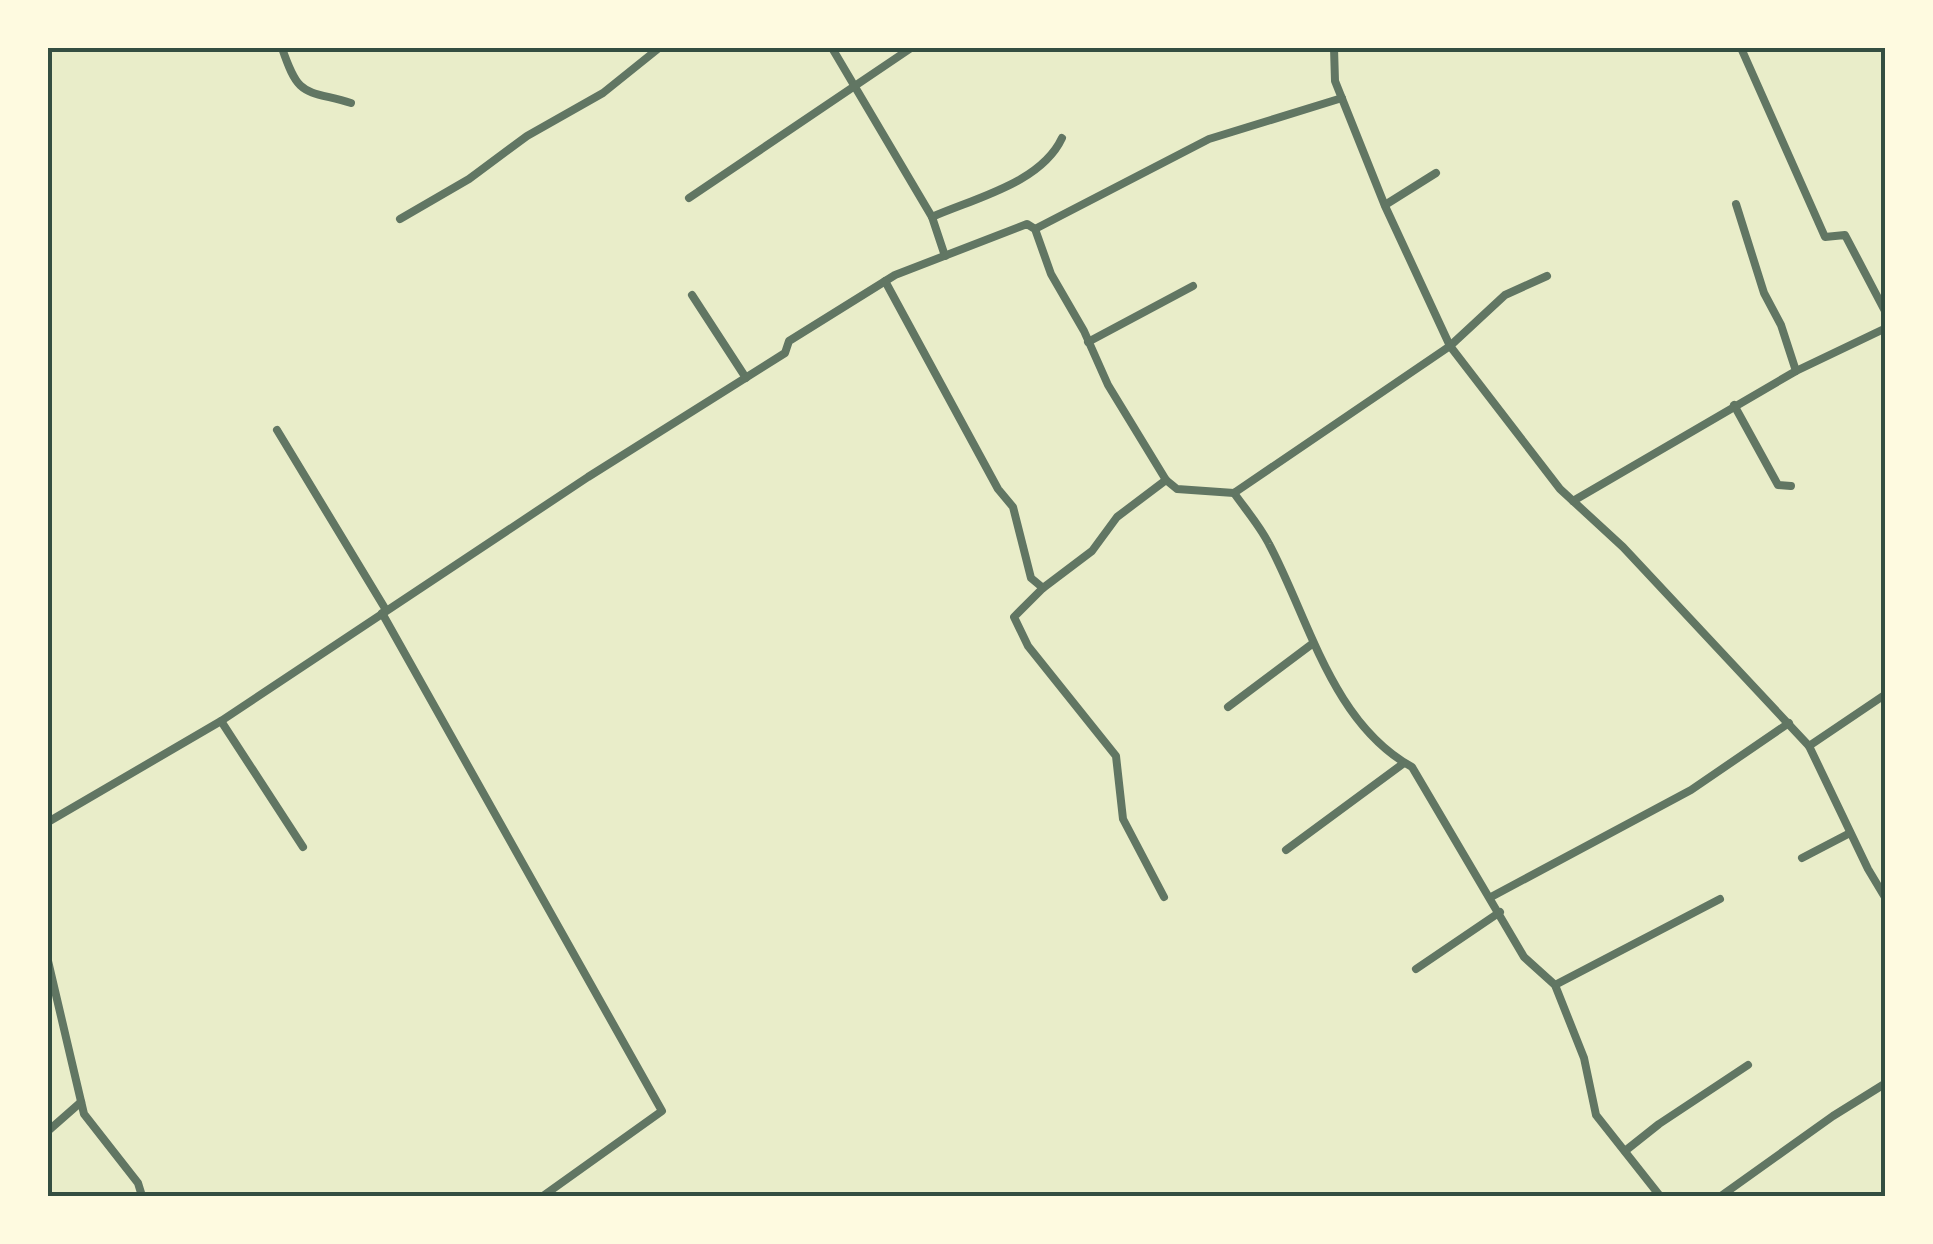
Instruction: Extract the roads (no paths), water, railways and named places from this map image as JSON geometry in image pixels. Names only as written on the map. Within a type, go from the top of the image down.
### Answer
[{"type":"street","points":[[282,48],[292,79],[300,88],[351,103]]},
{"type":"street","points":[[400,220],[468,179],[527,136],[603,93],[659,48]]},
{"type":"street","points":[[832,48],[932,217],[945,256]]},
{"type":"street","points":[[689,198],[911,48]]},
{"type":"street","points":[[1334,48],[1335,81],[1385,206],[1450,346],[1573,502],[1635,560],[1809,746],[1886,899]]},
{"type":"street","points":[[1741,48],[1826,236],[1845,235],[1886,313]]},
{"type":"street","points":[[1035,230],[1209,139],[1342,98]]},
{"type":"street","points":[[932,217],[992,195],[1054,156],[1062,138]]},
{"type":"street","points":[[1385,206],[1436,173]]},
{"type":"street","points":[[1736,204],[1764,294],[1781,325],[1796,371]]},
{"type":"street","points":[[48,822],[220,721],[785,353],[789,342],[885,281],[1027,224],[1035,230],[1051,274],[1108,386],[1166,480],[1178,489],[1234,493],[1450,346],[1505,295],[1547,276]]},
{"type":"street","points":[[885,281],[998,489],[1013,507],[1031,578],[1043,588]]},
{"type":"street","points":[[1088,342],[1193,286]]},
{"type":"street","points":[[692,295],[746,378]]},
{"type":"street","points":[[1573,502],[1734,405],[1886,328]]},
{"type":"street","points":[[1734,405],[1778,485],[1791,486]]},
{"type":"street","points":[[278,430],[384,611],[662,1111],[544,1196]]},
{"type":"street","points":[[1164,897],[1124,819],[1116,756],[1028,646],[1014,617],[1043,588],[1092,551],[1118,517],[1166,480]]},
{"type":"street","points":[[1234,493],[1268,540],[1330,678],[1366,727],[1412,768],[1524,958],[1555,985],[1584,1058],[1596,1115],[1660,1196]]},
{"type":"street","points":[[1228,707],[1312,644]]},
{"type":"street","points":[[1809,746],[1886,694]]},
{"type":"street","points":[[220,721],[303,847]]},
{"type":"street","points":[[1491,897],[1690,790],[1788,722]]},
{"type":"street","points":[[1286,850],[1404,763]]},
{"type":"street","points":[[1802,858],[1850,832]]},
{"type":"street","points":[[1555,985],[1720,898]]},
{"type":"street","points":[[1416,970],[1500,912]]},
{"type":"street","points":[[48,961],[84,1114],[138,1183],[142,1196]]},
{"type":"street","points":[[48,1017],[59,1011]]},
{"type":"street","points":[[1625,1151],[1748,1066]]},
{"type":"street","points":[[1721,1196],[1886,1083]]},
{"type":"street","points":[[48,1131],[81,1102]]}]
